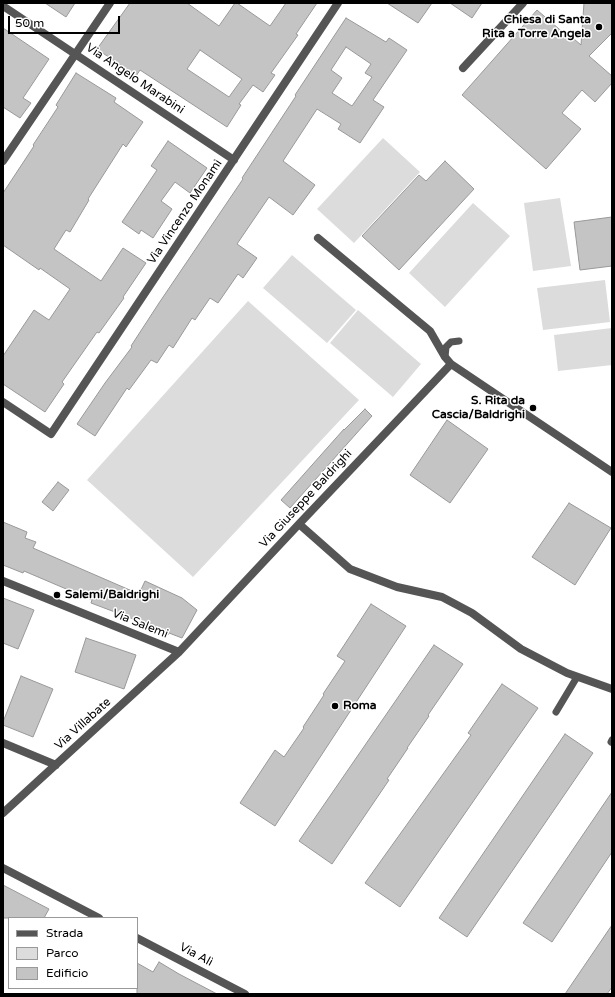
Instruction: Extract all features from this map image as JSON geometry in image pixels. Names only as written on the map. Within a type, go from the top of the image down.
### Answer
[{"type":"street","points":[[3,161],[110,3]]},
{"type":"street","name":"Via Vincenzo Monamì","points":[[3,402],[51,434],[338,3]]},
{"type":"street","points":[[463,68],[523,3]]},
{"type":"street","name":"Via Angelo Marabini","points":[[3,6],[234,160]]},
{"type":"street","points":[[318,238],[430,331],[445,357],[452,364],[612,472]]},
{"type":"street","name":"Via Giuseppe Baldrighi","points":[[179,652],[452,364]]},
{"type":"street","points":[[299,524],[350,570],[397,587],[442,597],[472,613],[521,649],[567,673],[612,689]]},
{"type":"street","name":"Via Salemi","points":[[3,581],[179,652]]},
{"type":"street","name":"Via Villabate","points":[[3,813],[179,652]]},
{"type":"street","points":[[3,743],[56,765]]},
{"type":"street","points":[[3,868],[97,917]]},
{"type":"street","name":"Via Alì","points":[[138,939],[245,994]]},
{"type":"lane","points":[[445,357],[446,347],[451,342],[460,341]]},
{"type":"lane","points":[[556,712],[577,677]]},
{"type":"green space","points":[[383,138],[420,172],[354,243],[317,209]]},
{"type":"green space","points":[[560,198],[571,266],[533,271],[524,203]]},
{"type":"green space","points":[[473,203],[510,236],[445,307],[409,273]]},
{"type":"green space","points":[[292,255],[356,310],[327,343],[263,288]]},
{"type":"green space","points":[[605,280],[610,322],[543,330],[537,288]]},
{"type":"green space","points":[[248,301],[359,400],[193,577],[87,480]]},
{"type":"green space","points":[[358,310],[421,364],[393,397],[330,343]]},
{"type":"green space","points":[[612,328],[612,365],[558,371],[554,335]]},
{"type":"building","points":[[45,3],[75,3],[66,17]]},
{"type":"building","points":[[130,3],[187,3],[219,26],[235,3],[237,3],[270,26],[286,3],[317,3],[296,34],[298,35],[271,73],[275,75],[263,92],[253,85],[239,104],[241,105],[227,127],[140,70],[136,76],[97,49]],"holes":[[[200,50],[242,79],[229,97],[187,69]]]},
{"type":"building","points":[[387,3],[432,3],[418,23]]},
{"type":"building","points":[[450,3],[482,3],[472,18]]},
{"type":"building","points":[[584,3],[612,3],[612,33],[589,56],[612,76],[612,83],[595,102],[582,90],[562,113],[581,129],[546,169],[462,95],[537,10],[566,35],[567,33],[581,45]]},
{"type":"building","points":[[346,18],[386,42],[389,38],[407,50],[373,100],[384,107],[360,143],[338,129],[341,124],[317,109],[283,161],[315,185],[293,215],[269,197],[237,244],[257,258],[243,278],[238,274],[218,303],[210,298],[195,320],[192,318],[173,348],[169,345],[157,363],[151,360],[129,390],[127,388],[95,436],[77,424],[132,347],[131,346],[159,303],[243,179],[242,178],[296,96],[295,95]],"holes":[[[346,47],[371,64],[365,73],[372,77],[352,106],[332,93],[342,78],[331,70]]]},
{"type":"building","points":[[3,28],[49,59],[23,98],[31,103],[20,118],[3,107]]},
{"type":"building","points":[[76,73],[116,98],[114,102],[143,122],[126,147],[123,144],[88,199],[89,200],[70,232],[66,230],[54,249],[101,281],[123,248],[146,263],[123,297],[124,298],[99,333],[97,332],[62,382],[64,384],[45,412],[3,384],[3,356],[34,310],[49,320],[70,289],[3,245],[3,193],[58,107],[56,105]]},
{"type":"building","points":[[168,141],[207,168],[190,193],[175,182],[161,201],[172,209],[153,238],[141,230],[139,234],[122,222],[157,170],[151,166]]},
{"type":"building","points":[[445,161],[474,189],[399,270],[362,236],[419,175],[426,181]]},
{"type":"building","points":[[612,217],[612,266],[580,270],[574,222]]},
{"type":"building","points":[[365,409],[372,416],[290,508],[281,500],[344,429]]},
{"type":"building","points":[[447,420],[488,449],[450,503],[410,475]]},
{"type":"building","points":[[58,482],[69,490],[53,511],[42,502]]},
{"type":"building","points":[[569,503],[611,528],[575,585],[532,557]]},
{"type":"building","points":[[3,522],[27,532],[25,538],[36,542],[33,548],[139,594],[145,581],[182,598],[197,610],[182,638],[169,633],[168,635],[143,626],[144,623],[91,603],[92,600],[24,571],[23,573],[3,565]]},
{"type":"building","points":[[3,598],[34,610],[18,649],[3,643]]},
{"type":"building","name":"Roma","points":[[371,604],[406,626],[275,826],[240,803],[275,750],[284,757],[304,728],[303,727],[324,695],[323,694],[345,661],[337,656]]},
{"type":"building","points":[[86,638],[136,655],[124,689],[75,672]]},
{"type":"building","points":[[434,645],[463,664],[387,779],[389,780],[332,864],[299,841]]},
{"type":"building","points":[[21,676],[53,689],[33,737],[3,725]]},
{"type":"building","points":[[502,684],[538,708],[400,907],[365,883],[471,735],[468,733]]},
{"type":"building","points":[[565,734],[593,753],[467,937],[439,918]]},
{"type":"building","points":[[612,792],[612,852],[552,942],[523,923]]},
{"type":"building","points":[[3,885],[49,909],[45,917],[3,918]]},
{"type":"building","points":[[612,925],[612,987],[607,994],[565,994]]},
{"type":"building","points":[[159,962],[217,994],[137,994],[138,964],[153,972]]},
{"type":"place","name":"Chiesa di Santa Rita a Torre Angela","points":[[599,27]]},
{"type":"place","name":"S. Rita da Cascia/Baldrighi","points":[[533,408]]},
{"type":"place","name":"Salemi/Baldrighi","points":[[57,595]]},
{"type":"place","name":"Roma","points":[[335,706]]}]
